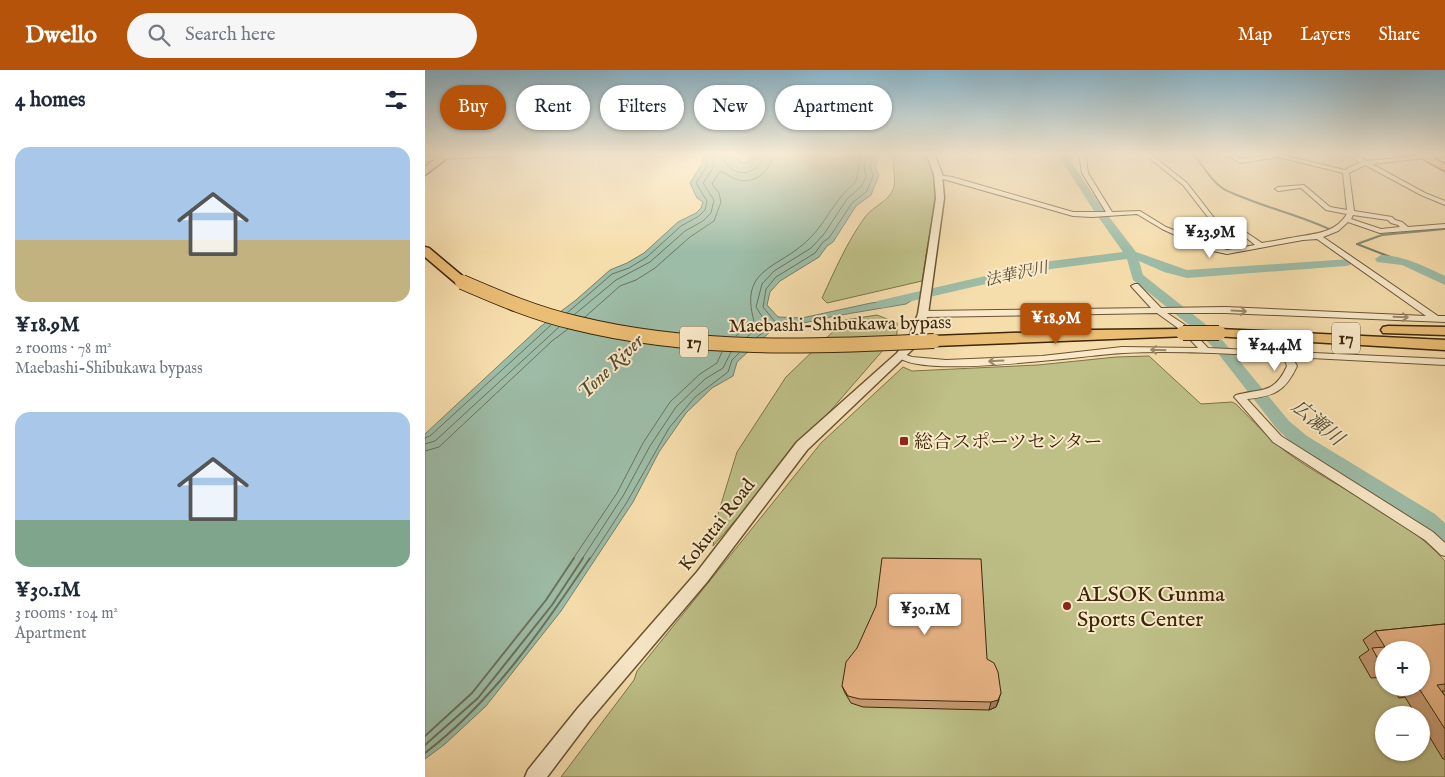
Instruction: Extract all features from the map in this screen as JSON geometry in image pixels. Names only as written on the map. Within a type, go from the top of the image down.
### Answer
[{"type":"highway","name":"Maebashi-Shibukawa bypass","points":[[425,251],[462,282],[515,306],[556,319],[607,331],[650,338],[707,343],[781,346],[1092,334],[1246,334]]},
{"type":"highway","points":[[425,261],[462,282]]},
{"type":"highway","points":[[1246,334],[1369,330],[1445,331]]},
{"type":"highway","points":[[1246,334],[1396,345],[1445,351]]},
{"type":"highway","name":"17","points":[[1246,334],[1445,345]]},
{"type":"street","name":"Kokutai Road","points":[[535,777],[584,714],[702,577],[802,446],[912,345],[925,301],[939,206],[939,186]]},
{"type":"street","points":[[977,186],[1066,212],[1096,215],[1138,212],[1163,228],[1222,252],[1318,237],[1331,233],[1349,216],[1391,218],[1393,222],[1400,224],[1406,229]]},
{"type":"street","points":[[1093,186],[1109,213]]},
{"type":"street","points":[[1187,186],[1213,220],[1245,234],[1261,246]]},
{"type":"street","points":[[1278,189],[1302,186],[1328,209],[1349,216],[1380,231],[1445,226]]},
{"type":"street","points":[[1347,186],[1349,216]]},
{"type":"street","points":[[1408,186],[1445,203]]},
{"type":"street","points":[[1318,237],[1440,318],[1445,325]]},
{"type":"street","points":[[1135,286],[1185,329],[1206,351]]},
{"type":"street","points":[[925,301],[1039,310],[1190,310],[1440,318]]},
{"type":"street","points":[[901,356],[911,360],[937,363],[1042,359],[1122,350],[1237,351],[1445,362]]},
{"type":"street","points":[[1286,354],[1292,366],[1281,386],[1268,393],[1239,397],[1277,440],[1429,536],[1445,551]]},
{"type":"green space","points":[[935,186],[936,194],[922,281],[827,303],[822,298],[853,236],[868,213],[889,196],[894,187]]},
{"type":"green space","points":[[877,315],[897,323],[897,334],[713,546],[718,514],[737,452],[786,377],[845,320]]},
{"type":"green space","name":"ALSOK Gunma Sports Center","points":[[1149,356],[1201,404],[1232,402],[1236,404],[1285,451],[1409,529],[1445,561],[1445,777],[561,777],[634,680],[637,671],[821,443],[903,367],[912,371],[1038,365],[1116,357]]},
{"type":"water","name":"Tone River","points":[[691,186],[875,186],[871,195],[856,206],[833,242],[827,246],[819,257],[780,281],[770,292],[767,305],[778,317],[802,318],[871,303],[903,299],[911,301],[906,304],[835,316],[772,330],[737,362],[733,376],[712,388],[686,413],[659,452],[633,502],[561,611],[486,706],[445,744],[425,759],[425,434],[540,327],[576,300],[610,270],[644,253],[678,222],[696,213],[701,208],[703,202],[697,198]]},
{"type":"building","points":[[882,558],[981,559],[987,659],[994,663],[998,672],[1001,693],[998,700],[991,702],[860,699],[848,696],[842,686],[846,662],[857,648],[876,606]]},
{"type":"building","points":[[1445,624],[1445,684],[1437,685],[1445,696],[1445,729],[1424,696],[1430,696],[1430,641],[1381,641],[1375,631]]},
{"type":"waterway","name":"広瀬川","points":[[1083,186],[1132,256]]},
{"type":"waterway","points":[[1220,186],[1253,201],[1329,229]]},
{"type":"waterway","name":"法華沢川","points":[[1393,258],[1357,244],[1382,235],[1445,229]]},
{"type":"waterway","name":"法華沢川","points":[[882,304],[1051,265],[1121,255],[1132,256]]},
{"type":"waterway","name":"法華沢川","points":[[1132,256],[1139,256],[1168,269],[1187,274],[1346,262]]},
{"type":"waterway","name":"広瀬川","points":[[1132,256],[1137,277],[1199,326],[1218,344],[1283,425],[1301,441],[1428,520],[1445,534]]},
{"type":"waterway","points":[[1381,259],[1406,263],[1445,281]]},
{"type":"place","name":"総合スポーツセンター","points":[[904,441]]},
{"type":"place","name":"ALSOK Gunma Sports Center","points":[[1067,606]]}]
